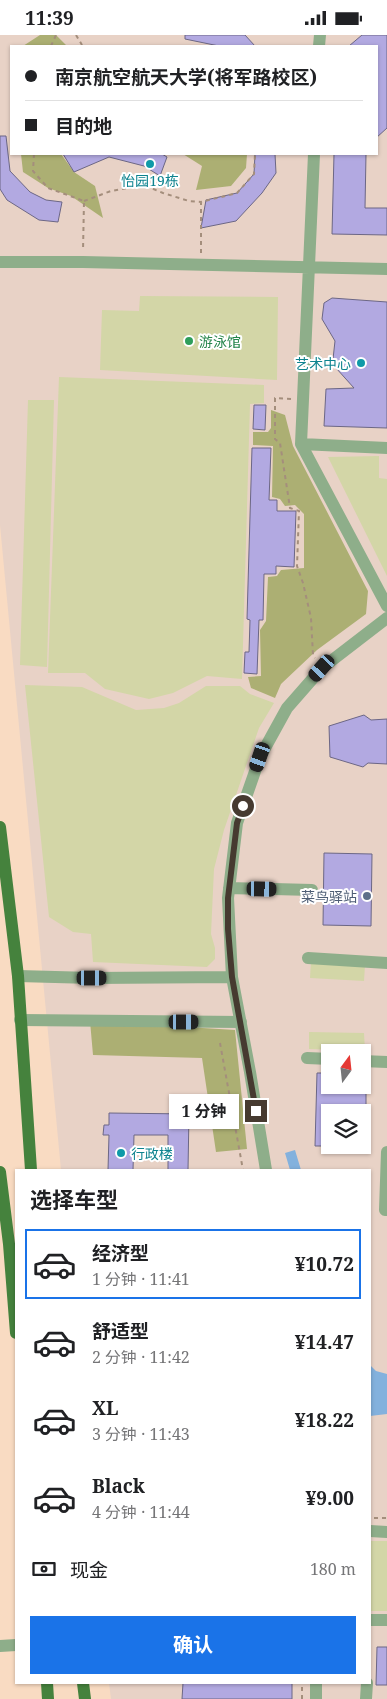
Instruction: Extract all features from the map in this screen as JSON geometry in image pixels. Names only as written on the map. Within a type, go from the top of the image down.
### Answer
[{"type":"main road","points":[[0,827],[18,976],[31,1169]]},
{"type":"main road","points":[[0,1171],[4,1245],[15,1326]]},
{"type":"main road","points":[[47,1684],[48,1699]]},
{"type":"main road","points":[[83,1684],[85,1699]]},
{"type":"street","points":[[314,155],[301,444],[387,606]]},
{"type":"street","points":[[0,262],[83,262],[387,269]]},
{"type":"street","points":[[301,444],[387,448]]},
{"type":"street","points":[[266,1169],[232,977],[228,929],[229,888],[237,823],[260,757],[287,708],[322,668],[387,618]]},
{"type":"street","points":[[229,888],[312,890]]},
{"type":"street","points":[[308,958],[387,963]]},
{"type":"street","points":[[18,976],[92,978],[232,977]]},
{"type":"street","points":[[20,1020],[241,1022]]},
{"type":"street","points":[[307,1058],[321,1059]]},
{"type":"street","points":[[371,1061],[387,1062]]},
{"type":"street","points":[[387,1153],[385,1210],[387,1211]]},
{"type":"street","points":[[371,1531],[387,1532]]},
{"type":"street","points":[[371,1620],[387,1620]]},
{"type":"street","points":[[0,1645],[15,1645]]},
{"type":"street","points":[[316,1684],[316,1699]]},
{"type":"street","points":[[366,1699],[367,1684]]},
{"type":"path","points":[[34,155],[34,171],[48,188],[84,201],[111,191],[144,185],[180,199],[201,202],[237,193],[254,174],[255,155]]},
{"type":"path","points":[[83,262],[84,201]]},
{"type":"path","points":[[201,202],[201,265]]},
{"type":"path","points":[[303,399],[275,398],[275,439],[280,443],[290,508],[299,511],[297,566],[304,583],[311,618],[313,655],[322,668]]},
{"type":"path","points":[[220,1043],[243,1169]]},
{"type":"path","points":[[371,1518],[387,1518]]},
{"type":"path","points":[[302,1684],[302,1699]]},
{"type":"shaded area","points":[[0,35],[387,35],[387,1699],[111,1699],[109,1684],[371,1684],[371,1169],[61,1169],[0,525]]},
{"type":"green space","points":[[40,35],[56,35],[66,45],[25,45]]},
{"type":"green space","points":[[21,155],[62,155],[74,172],[95,186],[103,218],[71,196],[48,188],[23,172]]},
{"type":"green space","points":[[185,155],[247,155],[246,168],[231,186],[196,190],[202,166]]},
{"type":"green space","name":"游泳馆","points":[[140,296],[278,297],[277,380],[100,370],[102,310],[139,311]]},
{"type":"green space","points":[[59,377],[264,385],[264,403],[250,404],[242,679],[207,676],[173,693],[149,699],[105,689],[85,673],[48,673]]},
{"type":"green space","points":[[28,400],[54,400],[47,667],[20,665]]},
{"type":"green space","points":[[271,410],[285,415],[293,446],[368,591],[366,614],[317,650],[281,684],[275,698],[251,688],[248,677],[261,676],[260,630],[266,621],[268,577],[277,576],[281,570],[304,568],[304,514],[295,505],[285,506],[280,499],[272,497],[273,446],[253,445],[253,432],[268,432],[271,428]]},
{"type":"green space","points":[[379,456],[379,478],[387,479],[387,576],[328,457]]},
{"type":"green space","points":[[25,685],[82,687],[136,710],[164,708],[179,703],[206,686],[240,686],[250,694],[274,703],[259,728],[224,830],[214,869],[211,934],[215,948],[215,959],[207,967],[93,962],[91,934],[73,932],[49,917]]},
{"type":"green space","points":[[311,961],[365,965],[364,981],[310,978]]},
{"type":"green space","points":[[90,1021],[235,1030],[247,1149],[216,1152],[202,1058],[93,1055]]},
{"type":"green space","points":[[309,1032],[364,1033],[365,1044],[321,1044],[321,1049],[309,1049]]},
{"type":"green space","points":[[371,1541],[387,1541],[387,1611],[371,1611]]},
{"type":"water","points":[[295,1150],[301,1169],[290,1169],[285,1153]]},
{"type":"water","points":[[371,1366],[376,1371],[387,1374],[387,1414],[371,1416]]},
{"type":"building","points":[[185,35],[245,35],[254,45],[214,45],[185,39]]},
{"type":"building","points":[[362,35],[387,35],[387,128],[378,136],[378,45],[350,45]]},
{"type":"building","points":[[0,136],[6,136],[10,171],[30,192],[46,200],[62,202],[58,222],[39,220],[7,200],[0,189]]},
{"type":"building","name":"怡园19栋","points":[[64,155],[164,155],[167,157],[160,176],[144,166],[109,157],[74,172]]},
{"type":"building","points":[[255,155],[275,155],[276,173],[262,193],[236,221],[201,228],[206,200],[237,193],[254,174]]},
{"type":"building","points":[[334,155],[366,155],[365,208],[387,208],[387,235],[332,234]]},
{"type":"building","name":"艺术中心","points":[[332,298],[387,302],[387,428],[324,426],[326,389],[354,388],[336,368],[333,359],[335,341],[322,319],[324,303]]},
{"type":"building","points":[[254,405],[266,405],[265,430],[253,429]]},
{"type":"building","points":[[252,448],[271,448],[269,500],[277,500],[277,511],[296,511],[294,567],[276,566],[276,574],[264,574],[263,620],[259,620],[257,674],[244,673],[245,652],[249,652],[250,620],[247,619]]},
{"type":"building","points":[[364,715],[371,720],[387,719],[387,764],[368,763],[363,767],[330,757],[329,726]]},
{"type":"building","points":[[324,853],[372,854],[371,926],[323,925]]},
{"type":"building","points":[[317,1073],[321,1073],[321,1094],[366,1094],[366,1104],[321,1104],[321,1146],[315,1146]]},
{"type":"building","name":"行政楼","points":[[109,1113],[189,1114],[188,1169],[168,1169],[168,1135],[134,1135],[133,1169],[108,1169],[109,1135],[103,1135],[104,1125],[109,1125]]},
{"type":"building","points":[[377,1647],[387,1647],[387,1685],[376,1685]]},
{"type":"building","points":[[183,1684],[292,1684],[292,1699],[182,1699]]},
{"type":"place","name":"怡园19栋","points":[[150,164]]},
{"type":"place","name":"游泳馆","points":[[189,341]]},
{"type":"place","name":"艺术中心","points":[[361,363]]},
{"type":"place","name":"菜鸟驿站","points":[[367,896]]},
{"type":"place","name":"行政楼","points":[[121,1153]]},
{"type":"route","points":[[243,806],[237,823],[228,898],[228,929],[232,977],[256,1111]]}]
